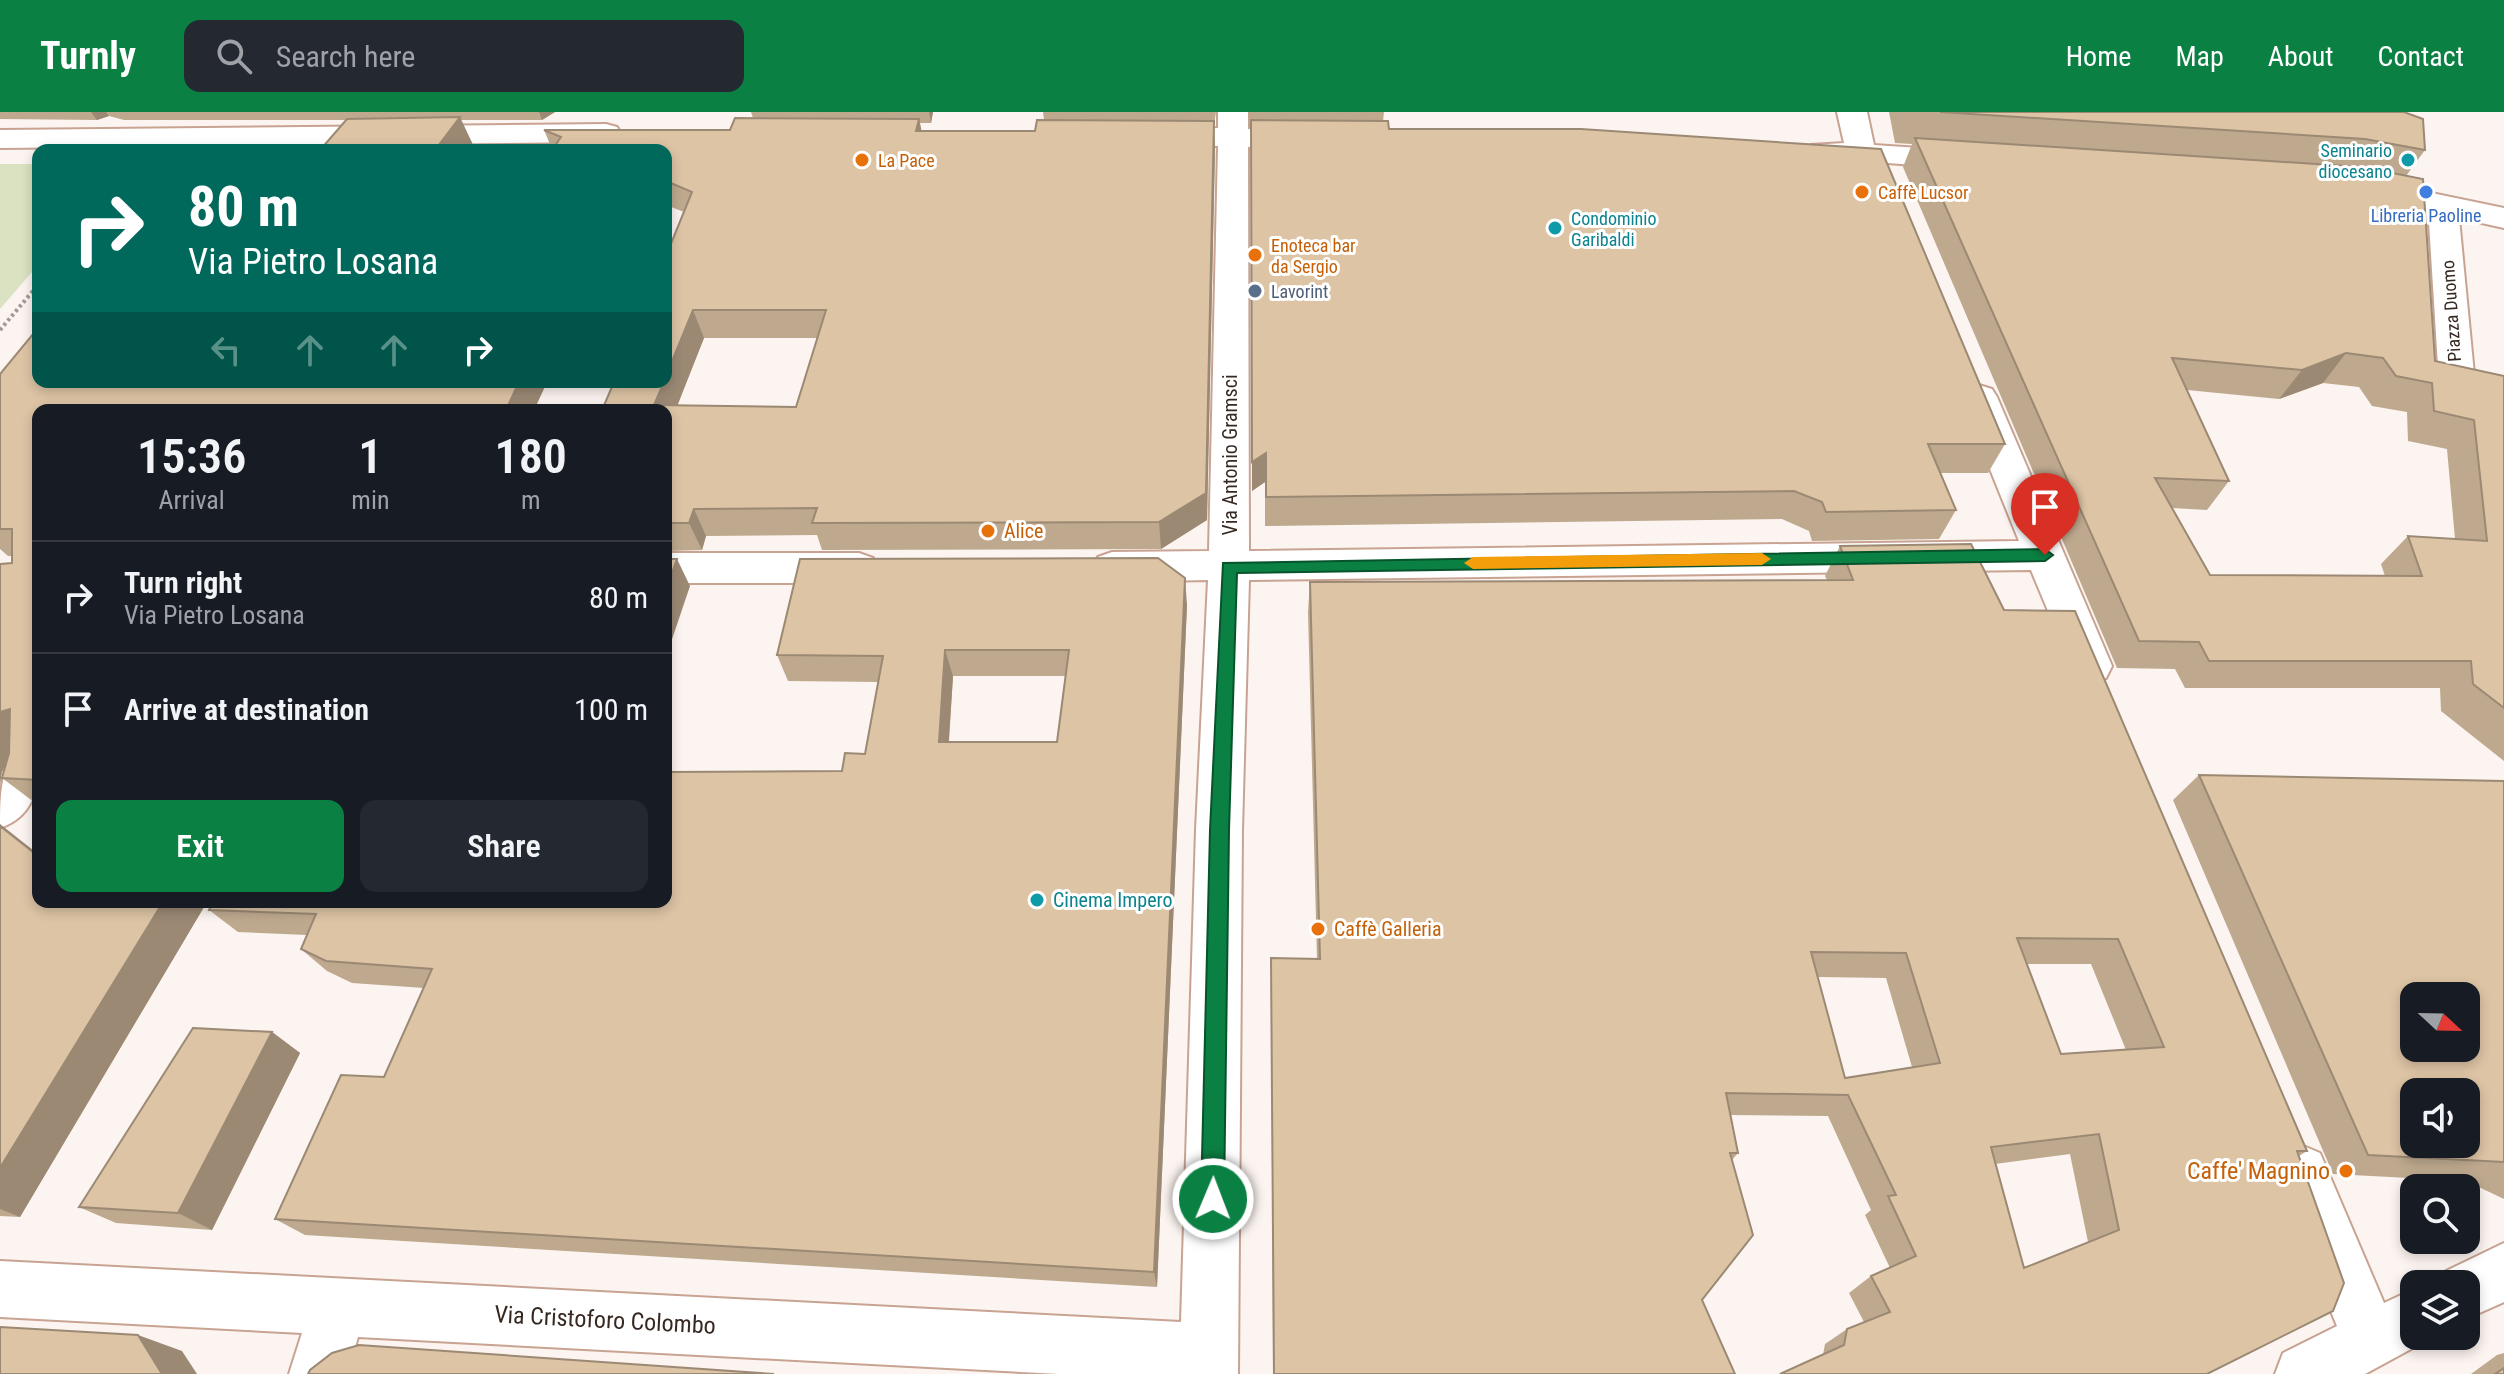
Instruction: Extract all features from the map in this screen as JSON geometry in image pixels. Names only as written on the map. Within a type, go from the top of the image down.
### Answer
[{"type":"street","points":[[192,144],[219,112]]},
{"type":"street","points":[[349,136],[371,112]]},
{"type":"street","points":[[536,144],[587,112]]},
{"type":"street","points":[[1852,112],[1877,164]]},
{"type":"street","points":[[1122,137],[1233,125],[1343,138]]},
{"type":"street","name":"Via Antonio Gramsci","points":[[1210,1364],[1219,830],[1229,567],[1233,125]]},
{"type":"street","points":[[0,139],[192,144],[349,136],[632,133]]},
{"type":"street","points":[[1801,149],[1877,164],[1987,161]]},
{"type":"street","points":[[2342,184],[2504,218]]},
{"type":"street","name":"Piazza Duomo","points":[[2424,201],[2445,220],[2457,382],[2504,393]]},
{"type":"street","points":[[1968,369],[2106,703]]},
{"type":"street","points":[[1073,567],[2045,555]]},
{"type":"street","points":[[672,568],[901,568]]},
{"type":"street","points":[[0,809],[32,763]]},
{"type":"street","points":[[2281,1125],[2350,1354]]},
{"type":"street","points":[[2480,1284],[2504,1271]]},
{"type":"street","name":"Via Cristoforo Colombo","points":[[0,1289],[339,1306],[1210,1364]]},
{"type":"street","points":[[318,1374],[339,1306]]},
{"type":"path","points":[[0,330],[32,292]]},
{"type":"green space","points":[[0,164],[32,164],[32,272],[0,309]]},
{"type":"building","points":[[1940,112],[2404,112],[2423,119],[2425,150],[2365,139]]},
{"type":"building","points":[[460,117],[440,144],[325,144],[347,119]]},
{"type":"building","points":[[735,118],[919,119],[916,131],[1035,131],[1037,120],[1214,121],[1206,493],[1159,522],[812,523],[817,508],[694,509],[689,523],[672,523],[672,405],[796,407],[826,310],[693,310],[672,361],[672,241],[692,192],[672,184],[672,144],[556,144],[561,137],[544,130],[730,130]]},
{"type":"building","points":[[1251,120],[1388,121],[1389,129],[1581,129],[1881,149],[2005,444],[1928,444],[1956,510],[1826,512],[1822,502],[1794,491],[1266,497],[1266,453],[1252,462]]},
{"type":"building","points":[[1915,138],[2362,167],[2423,179],[2435,361],[2504,376],[2504,708],[2473,684],[2471,661],[2209,661],[2199,642],[2139,641]],"holes":[[[2346,353],[2383,358],[2396,376],[2432,383],[2434,411],[2474,420],[2487,541],[2408,536],[2422,576],[2210,575],[2155,478],[2229,481],[2172,358],[2302,370]]]},
{"type":"building","points":[[32,335],[32,388],[516,388],[509,404],[32,404],[32,780],[2,778],[9,753],[10,709],[0,712],[0,564],[12,563],[12,529],[0,529],[0,374]]},
{"type":"building","points":[[611,388],[661,388],[654,404],[605,404]]},
{"type":"building","points":[[1971,544],[2004,610],[2075,611],[2307,1151],[2297,1151],[2344,1283],[2333,1311],[2207,1374],[1780,1374],[1844,1345],[1847,1329],[1890,1312],[1871,1276],[1916,1256],[1888,1196],[1896,1195],[1848,1095],[1726,1093],[1738,1153],[1730,1153],[1753,1235],[1702,1300],[1735,1374],[1274,1374],[1271,958],[1320,959],[1310,582],[1853,580],[1840,546]],"holes":[[[2017,938],[2118,939],[2164,1047],[2061,1054]],[[1811,952],[1906,953],[1940,1063],[1845,1078]],[[2099,1134],[2119,1230],[2024,1268],[1991,1147]]]},
{"type":"building","points":[[1158,558],[1185,578],[1154,1272],[275,1219],[341,1075],[384,1077],[432,969],[326,961],[301,949],[316,914],[210,908],[672,908],[672,772],[842,771],[845,753],[865,754],[883,656],[777,655],[800,559]],"holes":[[[945,650],[1069,650],[1057,742],[939,742]]]},
{"type":"building","points":[[2199,775],[2504,781],[2504,1162],[2426,1158],[2480,1158],[2480,1078],[2400,1078],[2400,1157],[2368,1155]]},
{"type":"building","points":[[0,826],[32,851],[32,908],[159,908],[0,1168]]},
{"type":"building","points":[[193,1028],[272,1032],[178,1213],[79,1207]]},
{"type":"building","points":[[0,1327],[138,1335],[162,1374],[0,1374]]},
{"type":"building","points":[[359,1345],[774,1374],[308,1374],[332,1353]]},
{"type":"slow traffic","points":[[1473,563],[1762,559]]},
{"type":"place","name":"La Pace","points":[[862,160]]},
{"type":"place","name":"Seminario diocesano","points":[[2408,160]]},
{"type":"place","name":"Caffè Lucsor","points":[[1862,192]]},
{"type":"place","name":"Libreria Paoline","points":[[2426,192]]},
{"type":"place","name":"Condominio Garibaldi","points":[[1555,228]]},
{"type":"place","name":"Enoteca bar da Sergio","points":[[1255,255]]},
{"type":"place","name":"Lavorint","points":[[1255,291]]},
{"type":"place","name":"Alice","points":[[988,531]]},
{"type":"place","name":"Cinema Impero","points":[[1037,900]]},
{"type":"place","name":"Caffè Galleria","points":[[1318,929]]},
{"type":"place","name":"Caffe' Magnino","points":[[2346,1171]]},
{"type":"route","points":[[1213,1199],[1219,830],[1229,567],[2045,555]]}]
